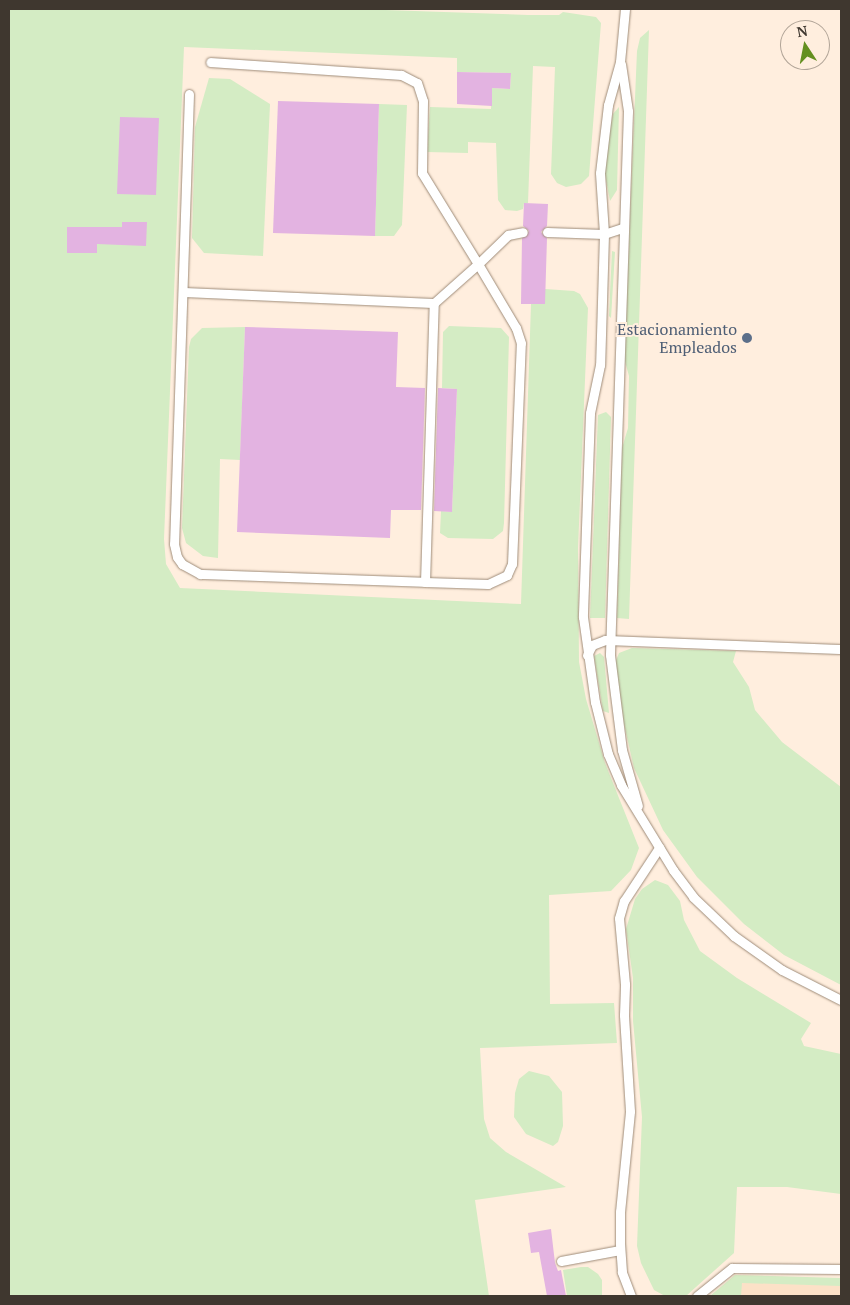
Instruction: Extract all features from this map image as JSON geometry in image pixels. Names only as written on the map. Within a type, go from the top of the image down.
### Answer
[{"type":"lane","points":[[624,9],[620,62],[602,143],[604,234],[600,366],[590,413],[583,618],[587,657],[608,754],[621,785],[642,821],[693,896],[734,936],[782,970],[841,1000]]},
{"type":"lane","points":[[189,94],[174,544],[182,564],[200,574],[488,584],[507,574],[512,564],[521,343],[516,328],[422,173],[423,101],[417,83],[401,75],[210,62]]},
{"type":"lane","points":[[620,62],[628,111],[618,366],[610,640],[611,683],[620,742],[642,821]]},
{"type":"lane","points":[[547,232],[604,234],[623,228]]},
{"type":"lane","points":[[183,292],[434,303],[508,235],[523,232]]},
{"type":"lane","points":[[425,582],[434,303]]},
{"type":"lane","points":[[600,366],[618,366]]},
{"type":"lane","points":[[587,657],[592,645],[610,640],[841,649]]},
{"type":"lane","points":[[631,1296],[622,1272],[620,1250],[620,1212],[630,1111],[625,984],[618,940],[619,918],[624,901],[659,848]]},
{"type":"lane","points":[[561,1261],[620,1250]]},
{"type":"lane","points":[[697,1296],[732,1268],[841,1269]]},
{"type":"shaded area","points":[[735,1275],[841,1279],[841,1296],[734,1296]]},
{"type":"green space","points":[[9,9],[356,9],[528,15],[559,15],[563,12],[596,17],[601,23],[589,176],[581,184],[566,187],[557,183],[551,174],[555,67],[533,66],[528,203],[524,203],[523,209],[517,211],[505,210],[498,200],[496,143],[468,142],[468,153],[427,152],[430,107],[491,109],[492,88],[510,89],[511,73],[457,72],[457,58],[184,47],[164,539],[166,564],[180,588],[521,604],[531,304],[545,304],[545,289],[574,291],[580,294],[588,308],[578,548],[579,662],[586,699],[605,763],[639,848],[631,870],[611,891],[549,895],[550,1004],[614,1003],[617,1043],[480,1048],[484,1119],[490,1138],[506,1152],[566,1187],[475,1200],[489,1296],[9,1296]]},
{"type":"green space","points":[[649,30],[629,619],[617,618],[622,448],[628,428],[629,376],[624,358],[637,51],[640,38]]},
{"type":"green space","points":[[209,78],[230,79],[270,104],[263,256],[204,253],[192,238],[195,127]]},
{"type":"green space","points":[[379,104],[407,105],[402,225],[394,236],[375,236]]},
{"type":"green space","points":[[619,107],[617,190],[610,201],[605,175],[605,155],[613,114]]},
{"type":"green space","points":[[612,251],[615,252],[611,318],[609,316]]},
{"type":"green space","points":[[449,326],[501,328],[509,337],[504,523],[503,531],[493,539],[448,538],[440,533],[441,511],[452,512],[457,389],[442,388],[443,332]]},
{"type":"green space","points":[[245,327],[240,460],[220,459],[218,558],[203,556],[186,543],[182,528],[189,347],[191,339],[202,328]]},
{"type":"green space","points":[[606,412],[611,417],[605,618],[590,618],[598,415]]},
{"type":"green space","points":[[632,648],[736,651],[733,662],[749,687],[755,710],[782,742],[841,787],[841,985],[784,955],[744,924],[697,877],[663,830],[634,768],[624,724],[615,663],[619,653]]},
{"type":"green space","points":[[600,653],[604,657],[609,713],[603,711],[594,656]]},
{"type":"green space","points":[[655,880],[668,885],[680,901],[684,920],[700,951],[737,978],[811,1023],[801,1039],[804,1046],[841,1054],[841,1194],[787,1187],[737,1187],[734,1253],[686,1296],[665,1296],[654,1290],[641,1263],[637,1246],[642,1117],[633,1021],[633,978],[626,929],[635,899],[642,889]]},
{"type":"green space","points":[[529,1071],[549,1076],[562,1092],[563,1126],[558,1142],[553,1146],[526,1134],[514,1117],[515,1093],[519,1079]]},
{"type":"green space","points":[[588,1267],[598,1274],[602,1280],[602,1296],[567,1296],[563,1270]]},
{"type":"green space","points":[[735,1275],[841,1278],[841,1286],[742,1283],[741,1296],[710,1296]]},
{"type":"building","points":[[457,72],[511,73],[510,89],[492,88],[492,106],[457,104]]},
{"type":"building","points":[[278,101],[379,104],[375,236],[273,233]]},
{"type":"building","points":[[120,117],[159,118],[156,195],[117,194]]},
{"type":"building","points":[[524,203],[548,204],[547,226],[541,232],[547,238],[545,304],[521,304],[522,238],[529,231],[523,226]]},
{"type":"building","points":[[122,222],[147,222],[146,246],[97,244],[97,253],[67,253],[67,227],[122,227]]},
{"type":"building","points":[[245,327],[398,332],[396,387],[425,388],[421,510],[391,510],[390,538],[237,532]]},
{"type":"building","points":[[438,388],[457,389],[452,512],[434,511]]},
{"type":"building","points":[[551,1229],[555,1263],[558,1271],[561,1270],[566,1296],[547,1296],[539,1252],[531,1253],[528,1233]]},
{"type":"place","name":"Estacionamiento Empleados","points":[[747,338]]}]
